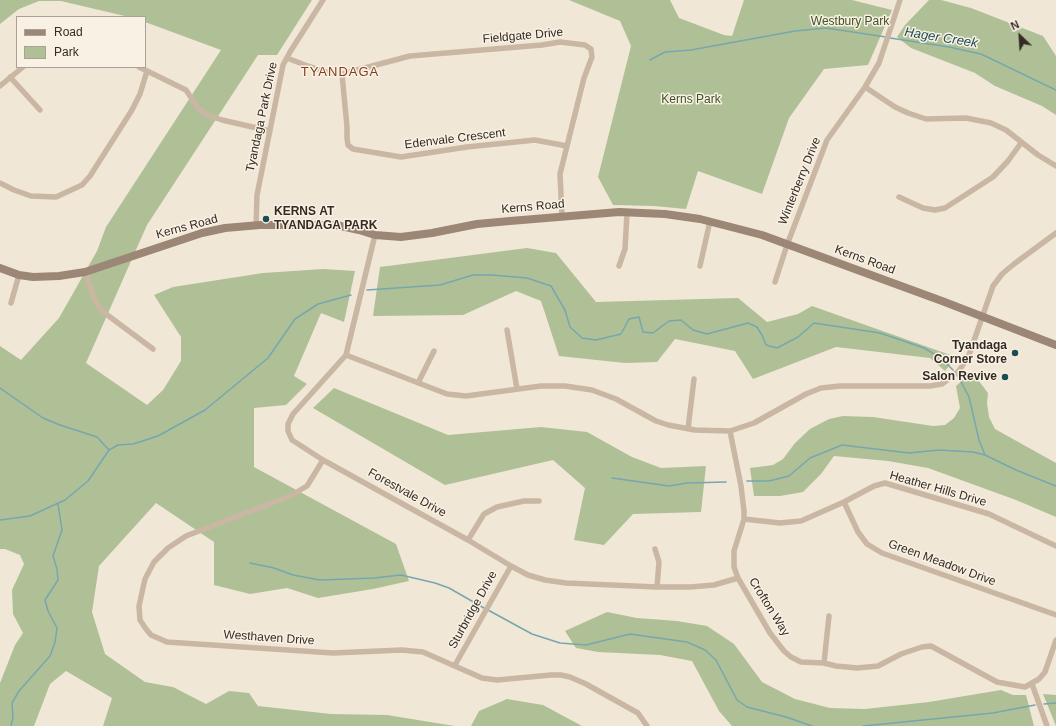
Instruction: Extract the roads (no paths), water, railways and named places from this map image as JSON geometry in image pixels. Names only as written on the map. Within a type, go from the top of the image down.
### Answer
[{"type":"street","name":"Tyandaga Park Drive","points":[[256,226],[257,195],[281,75],[287,58],[323,0]]},
{"type":"street","name":"Winterberry Drive","points":[[775,282],[786,245],[827,140],[865,87],[879,62],[900,0]]},
{"type":"street","name":"Fieldgate Drive","points":[[287,58],[328,72],[342,74],[410,56],[542,46],[560,42],[585,45],[591,49],[592,58],[584,78],[560,174],[562,217]]},
{"type":"street","points":[[0,86],[22,68]]},
{"type":"street","points":[[141,68],[186,90],[198,108],[206,115],[270,131]]},
{"type":"street","points":[[0,182],[14,190],[31,196],[56,197],[82,185],[90,176],[132,110],[140,94],[147,71]]},
{"type":"street","name":"Edenvale Crescent","points":[[342,74],[348,128],[348,145],[353,149],[402,157],[467,147],[535,140],[567,146]]},
{"type":"street","points":[[10,77],[40,110]]},
{"type":"street","points":[[865,87],[908,113],[926,118],[966,118],[991,123],[1006,130],[1021,143],[1056,166]]},
{"type":"street","points":[[899,197],[923,208],[935,210],[945,208],[993,176],[1008,161],[1021,143]]},
{"type":"street","points":[[619,266],[625,249],[627,213]]},
{"type":"street","name":"Kerns Road","points":[[0,268],[19,275],[33,277],[59,276],[85,272],[202,233],[225,228],[307,224],[336,225],[375,235],[401,237],[417,236],[477,224],[627,213],[665,214],[710,222],[762,235],[982,316],[1056,345]]},
{"type":"street","points":[[700,266],[710,222]]},
{"type":"street","points":[[346,355],[447,394],[466,396],[541,386],[565,386],[592,390],[616,400],[656,421],[688,429],[730,431],[754,423],[806,394],[821,388],[840,386],[930,386],[942,384],[959,371],[969,355],[993,286],[1002,274],[1056,232]]},
{"type":"street","name":"Forestvale Drive","points":[[375,235],[346,355],[293,414],[288,424],[288,431],[292,440],[323,460],[528,575],[545,580],[566,583],[657,587],[714,585],[738,578]]},
{"type":"street","points":[[85,272],[96,302],[102,311],[153,349]]},
{"type":"street","points":[[11,303],[19,275]]},
{"type":"street","points":[[507,330],[517,389]]},
{"type":"street","points":[[418,383],[434,351]]},
{"type":"street","points":[[688,429],[694,379]]},
{"type":"street","name":"Crofton Way","points":[[730,431],[741,486],[744,519],[734,551],[734,567],[738,578],[770,633],[784,651],[791,657],[802,662],[824,663],[857,668],[878,666],[901,654],[922,647],[931,646],[997,682],[1025,688],[1032,684]]},
{"type":"street","name":"Westhaven Drive","points":[[323,460],[307,486],[290,496],[186,536],[168,548],[154,562],[145,579],[138,606],[140,620],[151,635],[157,639],[168,642],[333,653],[402,650],[423,652],[482,678],[497,680],[551,674],[570,676],[604,693],[638,713],[647,726]]},
{"type":"street","name":"Heather Hills Drive","points":[[744,519],[780,523],[801,521],[844,502],[874,486],[885,483],[989,514],[1056,546]]},
{"type":"street","points":[[468,540],[484,514],[497,507],[524,501],[539,501]]},
{"type":"street","name":"Green Meadow Drive","points":[[844,502],[858,532],[867,544],[882,553],[1056,615]]},
{"type":"street","points":[[656,549],[659,562],[657,587]]},
{"type":"street","name":"Sturbridge Drive","points":[[455,665],[511,566]]},
{"type":"street","points":[[824,663],[829,616]]},
{"type":"street","points":[[1047,726],[1032,684],[1045,672],[1056,640]]},
{"type":"waterway","name":"Hager Creek","points":[[650,60],[665,52],[691,50],[795,31],[826,28],[886,37]]},
{"type":"waterway","name":"Hager Creek","points":[[890,38],[949,47],[981,54],[1056,90]]},
{"type":"waterway","points":[[367,290],[440,285],[473,275],[527,278],[551,286],[565,310],[570,327],[582,338],[596,340],[621,334],[629,319],[639,317],[643,332],[653,333],[669,321],[681,320],[693,330],[707,334],[748,323],[757,327],[766,345],[777,348],[798,337],[814,323],[880,333],[924,348],[941,358],[953,370]]},
{"type":"waterway","points":[[0,520],[30,516],[65,500],[88,481],[109,450],[118,445],[133,444],[158,436],[205,410],[268,358],[295,319],[318,304],[351,295]]},
{"type":"waterway","points":[[957,374],[969,397],[979,440],[985,455]]},
{"type":"waterway","points":[[0,388],[43,418],[97,437],[109,450]]},
{"type":"waterway","points":[[747,481],[769,481],[789,476],[810,458],[842,445],[909,453],[939,450],[973,452],[985,455],[1016,470],[1056,486]]},
{"type":"waterway","points":[[612,478],[669,486],[687,483],[726,482]]},
{"type":"waterway","points":[[11,726],[13,717],[12,703],[19,691],[50,656],[55,642],[57,628],[48,611],[45,600],[58,580],[57,569],[53,556],[62,530],[58,504]]},
{"type":"waterway","points":[[250,563],[274,568],[293,575],[320,580],[374,578],[401,575],[449,588],[484,608]]},
{"type":"waterway","points":[[488,610],[532,634],[560,643],[586,645],[630,634],[687,642],[705,650],[716,660],[737,700],[747,707],[786,717],[812,726]]},
{"type":"waterway","points":[[1044,704],[1056,703]]},
{"type":"waterway","points":[[863,726],[993,713],[1035,705]]},
{"type":"place","name":"KERNS AT TYANDAGA PARK","points":[[266,219]]},
{"type":"place","name":"Tyandaga Corner Store","points":[[1015,353]]},
{"type":"place","name":"Salon Revive","points":[[1005,377]]},
{"type":"district","name":"TYANDAGA","points":[[340,72]]},
{"type":"park label","name":"Westbury Park","points":[[850,22]]},
{"type":"park label","name":"Kerns Park","points":[[691,100]]}]
